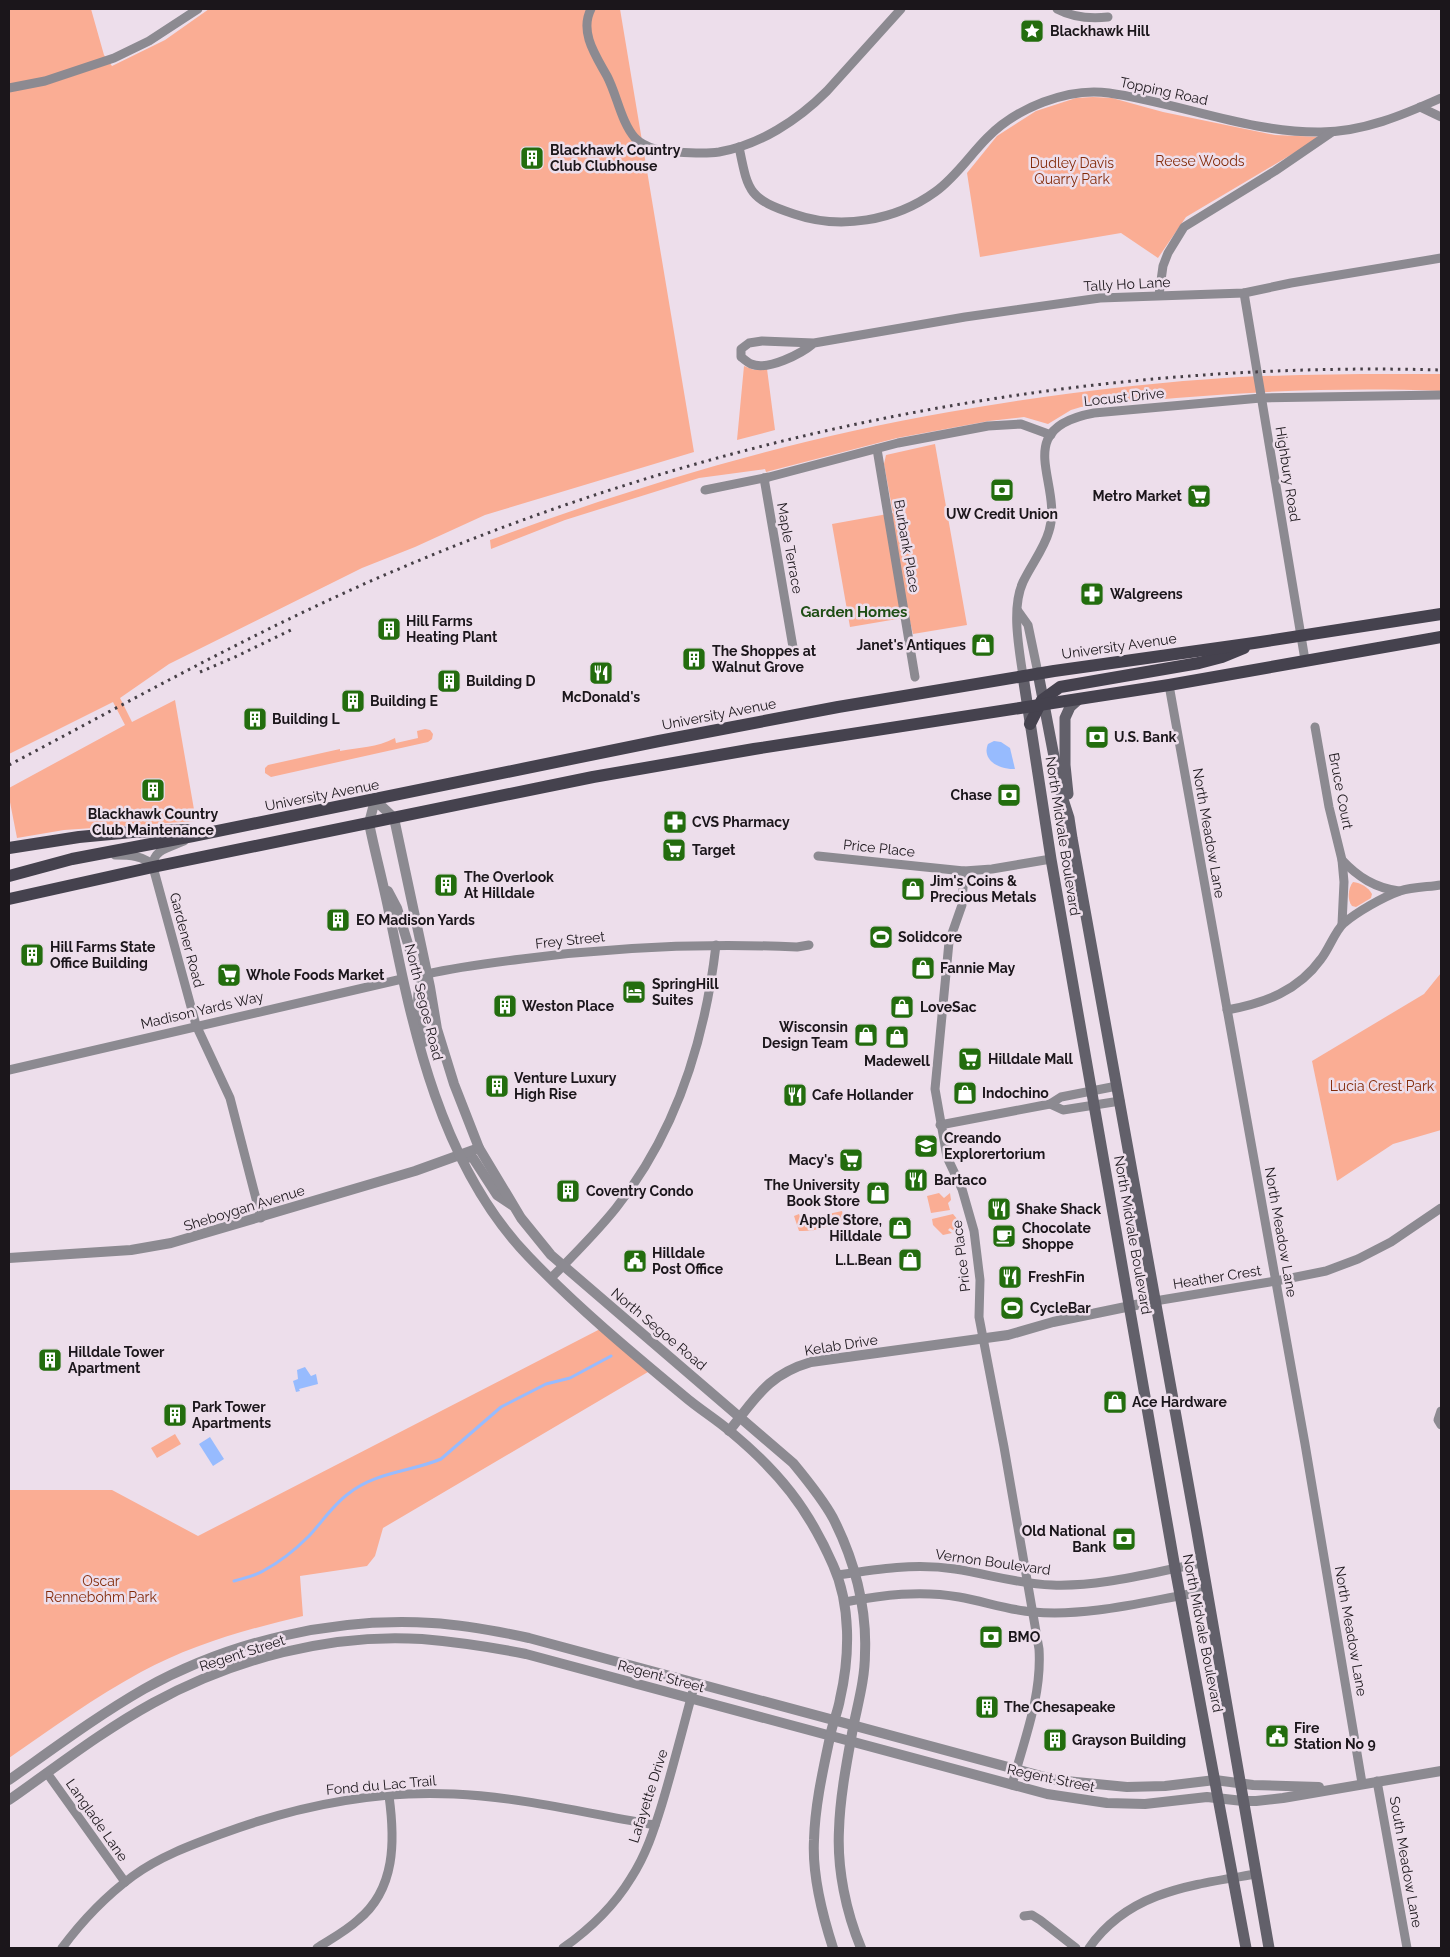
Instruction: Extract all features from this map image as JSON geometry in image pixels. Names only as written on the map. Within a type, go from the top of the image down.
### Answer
[{"type":"main road","name":"University Avenue","points":[[9,876],[96,854],[375,800],[813,711],[1038,673],[1254,643],[1441,614]]},
{"type":"main road","points":[[9,899],[153,867],[579,779],[1038,704],[1169,685],[1441,637]]},
{"type":"main road","points":[[1030,724],[1038,704],[1053,691],[1068,684],[1208,661],[1229,655],[1254,643]]},
{"type":"main road","name":"North Midvale Boulevard","points":[[1038,673],[1038,704]]},
{"type":"main road","name":"North Midvale Boulevard","points":[[1023,676],[1038,704],[1069,818],[1269,1948]]},
{"type":"main road","points":[[1069,818],[1064,765],[1065,718],[1070,707],[1079,699]]},
{"type":"main road","name":"North Midvale Boulevard","points":[[1030,724],[1051,859],[1175,1568],[1246,1948]]},
{"type":"main road","points":[[9,848],[71,838],[132,832],[194,829],[319,811]]},
{"type":"street","points":[[9,88],[79,71],[122,55],[149,41],[198,9]]},
{"type":"street","points":[[590,13],[587,30],[590,45],[615,90],[634,137],[646,147],[672,152],[718,152],[757,140],[789,122],[815,103],[901,9]]},
{"type":"street","points":[[1057,9],[1069,15],[1085,18],[1108,17]]},
{"type":"street","name":"Topping Road","points":[[739,147],[747,183],[756,196],[779,209],[805,218],[832,223],[880,217],[911,206],[936,192],[997,129],[1038,105],[1069,95],[1089,92],[1109,93],[1276,129],[1334,131]]},
{"type":"street","points":[[1159,295],[1163,266],[1168,253],[1184,227],[1276,171],[1334,131],[1377,123],[1441,98]]},
{"type":"street","points":[[1420,107],[1441,117]]},
{"type":"street","name":"Tally Ho Lane","points":[[814,343],[803,353],[766,366],[752,364],[741,357],[741,349],[749,343],[782,340],[814,343],[1057,303],[1100,298],[1244,293],[1291,283],[1441,258]]},
{"type":"street","name":"Highbury Road","points":[[1244,293],[1305,660]]},
{"type":"street","name":"Locust Drive","points":[[1051,435],[1062,423],[1076,416],[1094,413],[1262,398],[1441,395]]},
{"type":"street","points":[[705,490],[764,478],[949,433],[1009,424],[1030,426],[1051,435],[1046,444],[1044,459],[1052,511],[1051,523],[1049,532],[1020,589],[1017,620],[1023,676]]},
{"type":"street","name":"Burbank Place","points":[[877,449],[915,677]]},
{"type":"street","name":"Maple Terrace","points":[[764,478],[794,653]]},
{"type":"street","points":[[1018,612],[1028,625],[1038,673]]},
{"type":"street","name":"North Meadow Lane","points":[[1169,685],[1276,1281],[1362,1783]]},
{"type":"street","name":"Bruce Court","points":[[1316,727],[1330,807],[1342,860],[1344,890],[1342,924]]},
{"type":"street","points":[[375,800],[394,818]]},
{"type":"street","name":"North Segoe Road","points":[[375,800],[369,823],[402,979],[415,1029],[441,1112],[459,1156],[496,1216],[528,1256],[596,1320],[686,1398],[730,1431],[768,1465],[796,1498],[819,1534],[838,1576],[845,1602],[847,1641],[845,1672],[840,1700],[830,1736],[817,1806],[814,1842],[820,1898],[833,1948]]},
{"type":"street","name":"North Segoe Road","points":[[394,818],[437,1029],[444,1054],[479,1148],[521,1218],[551,1255],[793,1463],[833,1518],[855,1573],[861,1599],[865,1637],[864,1675],[851,1743],[838,1831],[846,1899],[851,1923],[861,1948]]},
{"type":"street","points":[[153,867],[154,859],[158,853],[193,836]]},
{"type":"street","points":[[96,854],[138,858],[148,861],[153,867]]},
{"type":"street","name":"Price Place","points":[[818,856],[964,871],[962,905],[949,942],[935,1080],[940,1125],[947,1157],[962,1189],[974,1231],[980,1280],[979,1317],[1039,1649],[1037,1695],[1012,1785]]},
{"type":"street","points":[[964,871],[992,869],[1051,859]]},
{"type":"street","points":[[1342,860],[1357,875],[1378,887],[1401,891]]},
{"type":"street","name":"Gardener Road","points":[[153,867],[196,1025],[230,1098],[261,1218]]},
{"type":"street","points":[[382,880],[397,908],[415,967],[421,973],[427,974]]},
{"type":"street","points":[[1227,1010],[1268,1000],[1298,983],[1311,972],[1322,958],[1342,924],[1368,907],[1401,891],[1441,885]]},
{"type":"street","name":"Frey Street","points":[[427,974],[584,951],[716,946],[796,947],[809,945]]},
{"type":"street","points":[[551,1278],[615,1208],[652,1154],[668,1124],[687,1080],[697,1048],[712,987],[716,946]]},
{"type":"street","points":[[427,974],[422,979],[418,989],[429,1074]]},
{"type":"street","name":"Madison Yards Way","points":[[9,1070],[196,1025],[402,979]]},
{"type":"street","points":[[940,1125],[1050,1104],[1061,1097],[1117,1086]]},
{"type":"street","points":[[1050,1104],[1063,1110],[1120,1101]]},
{"type":"street","name":"Sheboygan Avenue","points":[[9,1258],[145,1248],[198,1236],[459,1156],[479,1148]]},
{"type":"street","points":[[459,1156],[473,1158],[497,1195],[514,1206]]},
{"type":"street","name":"Heather Crest","points":[[983,1339],[1155,1301],[1276,1281],[1326,1270],[1358,1259],[1391,1242],[1441,1208]]},
{"type":"street","name":"Kelab Drive","points":[[730,1431],[763,1388],[795,1366],[811,1362],[983,1339]]},
{"type":"street","points":[[1441,1411],[1438,1420],[1441,1425]]},
{"type":"street","name":"Vernon Boulevard","points":[[838,1576],[884,1568],[923,1566],[954,1569],[1028,1584],[1084,1584],[1202,1564]]},
{"type":"street","points":[[845,1602],[893,1594],[946,1595],[1033,1612],[1104,1610],[1207,1591]]},
{"type":"street","name":"Regent Street","points":[[9,1780],[117,1705],[179,1672],[246,1646],[293,1634],[344,1626],[431,1623],[482,1629],[529,1638],[1056,1780],[1127,1787],[1165,1786],[1215,1780],[1253,1785],[1335,1788]]},
{"type":"street","name":"Regent Street","points":[[9,1800],[127,1719],[192,1684],[224,1671],[266,1658],[346,1642],[381,1639],[420,1639],[478,1645],[526,1654],[851,1743],[1047,1794],[1107,1803],[1145,1804],[1218,1798],[1243,1802],[1283,1798],[1441,1770]]},
{"type":"street","name":"Lafayette Drive","points":[[563,1948],[598,1919],[622,1891],[642,1858],[655,1825],[695,1683]]},
{"type":"street","points":[[38,1760],[47,1773]]},
{"type":"street","name":"Langlade Lane","points":[[47,1773],[125,1882]]},
{"type":"street","name":"South Meadow Lane","points":[[1378,1781],[1407,1948]]},
{"type":"street","name":"Fond du Lac Trail","points":[[62,1948],[91,1913],[125,1882],[164,1858],[192,1844],[297,1809],[342,1800],[453,1794],[499,1798],[655,1825]]},
{"type":"street","points":[[317,1948],[358,1920],[376,1901],[385,1885],[392,1855],[389,1796]]},
{"type":"street","points":[[1089,1948],[1114,1920],[1146,1900],[1189,1885],[1256,1874]]},
{"type":"street","points":[[1024,1916],[1032,1915],[1076,1948]]},
{"type":"green space","points":[[9,9],[91,9],[104,55],[112,66],[165,40],[209,9],[620,9],[694,452],[485,515],[415,547],[362,568],[169,664],[120,698],[132,722],[175,700],[196,821],[64,830],[17,838],[9,788],[125,725],[113,702],[9,754]]},
{"type":"green space","name":"Dudley Davis Quarry Park","points":[[1076,98],[1112,98],[1163,112],[1275,135],[1321,137],[1186,217],[1158,258],[1121,233],[980,257],[967,173],[997,136],[1036,111]]},
{"type":"green space","points":[[744,366],[754,370],[767,369],[775,430],[737,440]]},
{"type":"green space","points":[[1441,374],[1441,391],[1306,390],[1261,392],[1081,407],[1071,410],[1048,424],[1024,417],[989,421],[897,438],[766,472],[765,469],[699,478],[565,520],[491,549],[490,540],[659,482],[832,436],[949,412],[1094,390],[1239,377]]},
{"type":"green space","points":[[935,444],[967,625],[913,634],[909,617],[850,627],[832,524],[893,513],[884,464],[886,455]]},
{"type":"green space","points":[[430,730],[433,734],[432,739],[428,742],[271,777],[265,773],[265,768],[268,765],[340,749],[340,751],[375,745],[395,738],[396,743],[418,738],[417,731]]},
{"type":"green space","points":[[1353,882],[1364,886],[1372,894],[1371,898],[1356,907],[1352,906],[1349,897],[1350,887]]},
{"type":"green space","name":"Lucia Crest Park","points":[[1441,973],[1441,1130],[1393,1144],[1337,1181],[1312,1061],[1424,994]]},
{"type":"green space","points":[[939,1193],[944,1198],[950,1193],[951,1200],[948,1203],[950,1210],[931,1213],[927,1196]]},
{"type":"green space","points":[[842,1211],[844,1220],[811,1231],[799,1231],[794,1216],[799,1214],[801,1220]]},
{"type":"green space","points":[[953,1214],[958,1220],[959,1226],[954,1231],[950,1228],[948,1230],[952,1233],[943,1235],[933,1225],[932,1219]]},
{"type":"green space","name":"Oscar Rennebohm Park","points":[[604,1327],[653,1369],[383,1528],[375,1556],[367,1566],[300,1576],[303,1616],[261,1626],[220,1639],[160,1662],[90,1702],[9,1758],[9,1490],[112,1490],[198,1536]]},
{"type":"green space","points":[[175,1434],[181,1444],[157,1458],[151,1448]]},
{"type":"water","points":[[994,741],[1001,742],[1010,748],[1015,769],[998,766],[990,760],[987,755],[988,744]]},
{"type":"water","points":[[305,1367],[311,1376],[316,1374],[318,1384],[299,1389],[300,1391],[296,1392],[293,1381],[298,1379],[297,1370]]},
{"type":"water","points":[[210,1437],[224,1459],[213,1466],[199,1444]]},
{"type":"waterway","points":[[234,1581],[260,1573],[288,1555],[309,1536],[337,1503],[358,1487],[381,1477],[441,1459],[501,1407],[546,1384],[570,1378],[611,1356]]},
{"type":"railway","points":[[9,765],[203,662],[351,590],[525,519],[652,477],[780,442],[910,413],[1042,392],[1175,377],[1308,370],[1441,370]]},
{"type":"railway","points":[[200,672],[293,629]]},
{"type":"place","name":"Blackhawk Hill","points":[[1032,31]]},
{"type":"place","name":"Blackhawk Country Club Clubhouse","points":[[532,158]]},
{"type":"place","name":"UW Credit Union","points":[[1002,490]]},
{"type":"place","name":"Metro Market","points":[[1199,496]]},
{"type":"place","name":"Walgreens","points":[[1092,594]]},
{"type":"place","name":"Hill Farms Heating Plant","points":[[389,629]]},
{"type":"place","name":"Janet's Antiques","points":[[983,645]]},
{"type":"place","name":"The Shoppes at Walnut Grove","points":[[694,659]]},
{"type":"place","name":"McDonald's","points":[[601,673]]},
{"type":"place","name":"Building D","points":[[449,681]]},
{"type":"place","name":"Building E","points":[[353,701]]},
{"type":"place","name":"Building L","points":[[255,719]]},
{"type":"place","name":"U.S. Bank","points":[[1097,737]]},
{"type":"place","name":"Blackhawk Country Club Maintenance","points":[[153,790]]},
{"type":"place","name":"Chase","points":[[1009,795]]},
{"type":"place","name":"CVS Pharmacy","points":[[675,822]]},
{"type":"place","name":"Target","points":[[674,850]]},
{"type":"place","name":"The Overlook At Hilldale","points":[[446,885]]},
{"type":"place","name":"Jim's Coins & Precious Metals","points":[[913,889]]},
{"type":"place","name":"EO Madison Yards","points":[[338,920]]},
{"type":"place","name":"Solidcore","points":[[881,937]]},
{"type":"place","name":"Hill Farms State Office Building","points":[[32,955]]},
{"type":"place","name":"Fannie May","points":[[923,968]]},
{"type":"place","name":"Whole Foods Market","points":[[229,975]]},
{"type":"place","name":"SpringHill Suites","points":[[634,992]]},
{"type":"place","name":"Weston Place","points":[[505,1006]]},
{"type":"place","name":"LoveSac","points":[[902,1007]]},
{"type":"place","name":"Wisconsin Design Team","points":[[866,1035]]},
{"type":"place","name":"Madewell","points":[[897,1037]]},
{"type":"place","name":"Hilldale Mall","points":[[970,1059]]},
{"type":"place","name":"Venture Luxury High Rise","points":[[497,1086]]},
{"type":"place","name":"Indochino","points":[[965,1093]]},
{"type":"place","name":"Cafe Hollander","points":[[795,1095]]},
{"type":"place","name":"Creando Explorertorium","points":[[926,1146]]},
{"type":"place","name":"Macy's","points":[[851,1160]]},
{"type":"place","name":"Bartaco","points":[[916,1180]]},
{"type":"place","name":"Coventry Condo","points":[[568,1191]]},
{"type":"place","name":"The University Book Store","points":[[878,1193]]},
{"type":"place","name":"Shake Shack","points":[[999,1209]]},
{"type":"place","name":"Apple Store, Hilldale","points":[[900,1228]]},
{"type":"place","name":"Chocolate Shoppe","points":[[1004,1236]]},
{"type":"place","name":"L.L.Bean","points":[[910,1260]]},
{"type":"place","name":"Hilldale Post Office","points":[[635,1261]]},
{"type":"place","name":"FreshFin","points":[[1010,1277]]},
{"type":"place","name":"CycleBar","points":[[1012,1308]]},
{"type":"place","name":"Hilldale Tower Apartment","points":[[50,1360]]},
{"type":"place","name":"Ace Hardware","points":[[1115,1402]]},
{"type":"place","name":"Park Tower Apartments","points":[[175,1415]]},
{"type":"place","name":"Old National Bank","points":[[1124,1539]]},
{"type":"place","name":"BMO","points":[[991,1637]]},
{"type":"place","name":"The Chesapeake","points":[[987,1707]]},
{"type":"place","name":"Fire Station No 9","points":[[1277,1736]]},
{"type":"place","name":"Grayson Building","points":[[1055,1740]]},
{"type":"district","name":"Garden Homes","points":[[854,612]]},
{"type":"park label","name":"Reese Woods","points":[[1200,161]]}]
